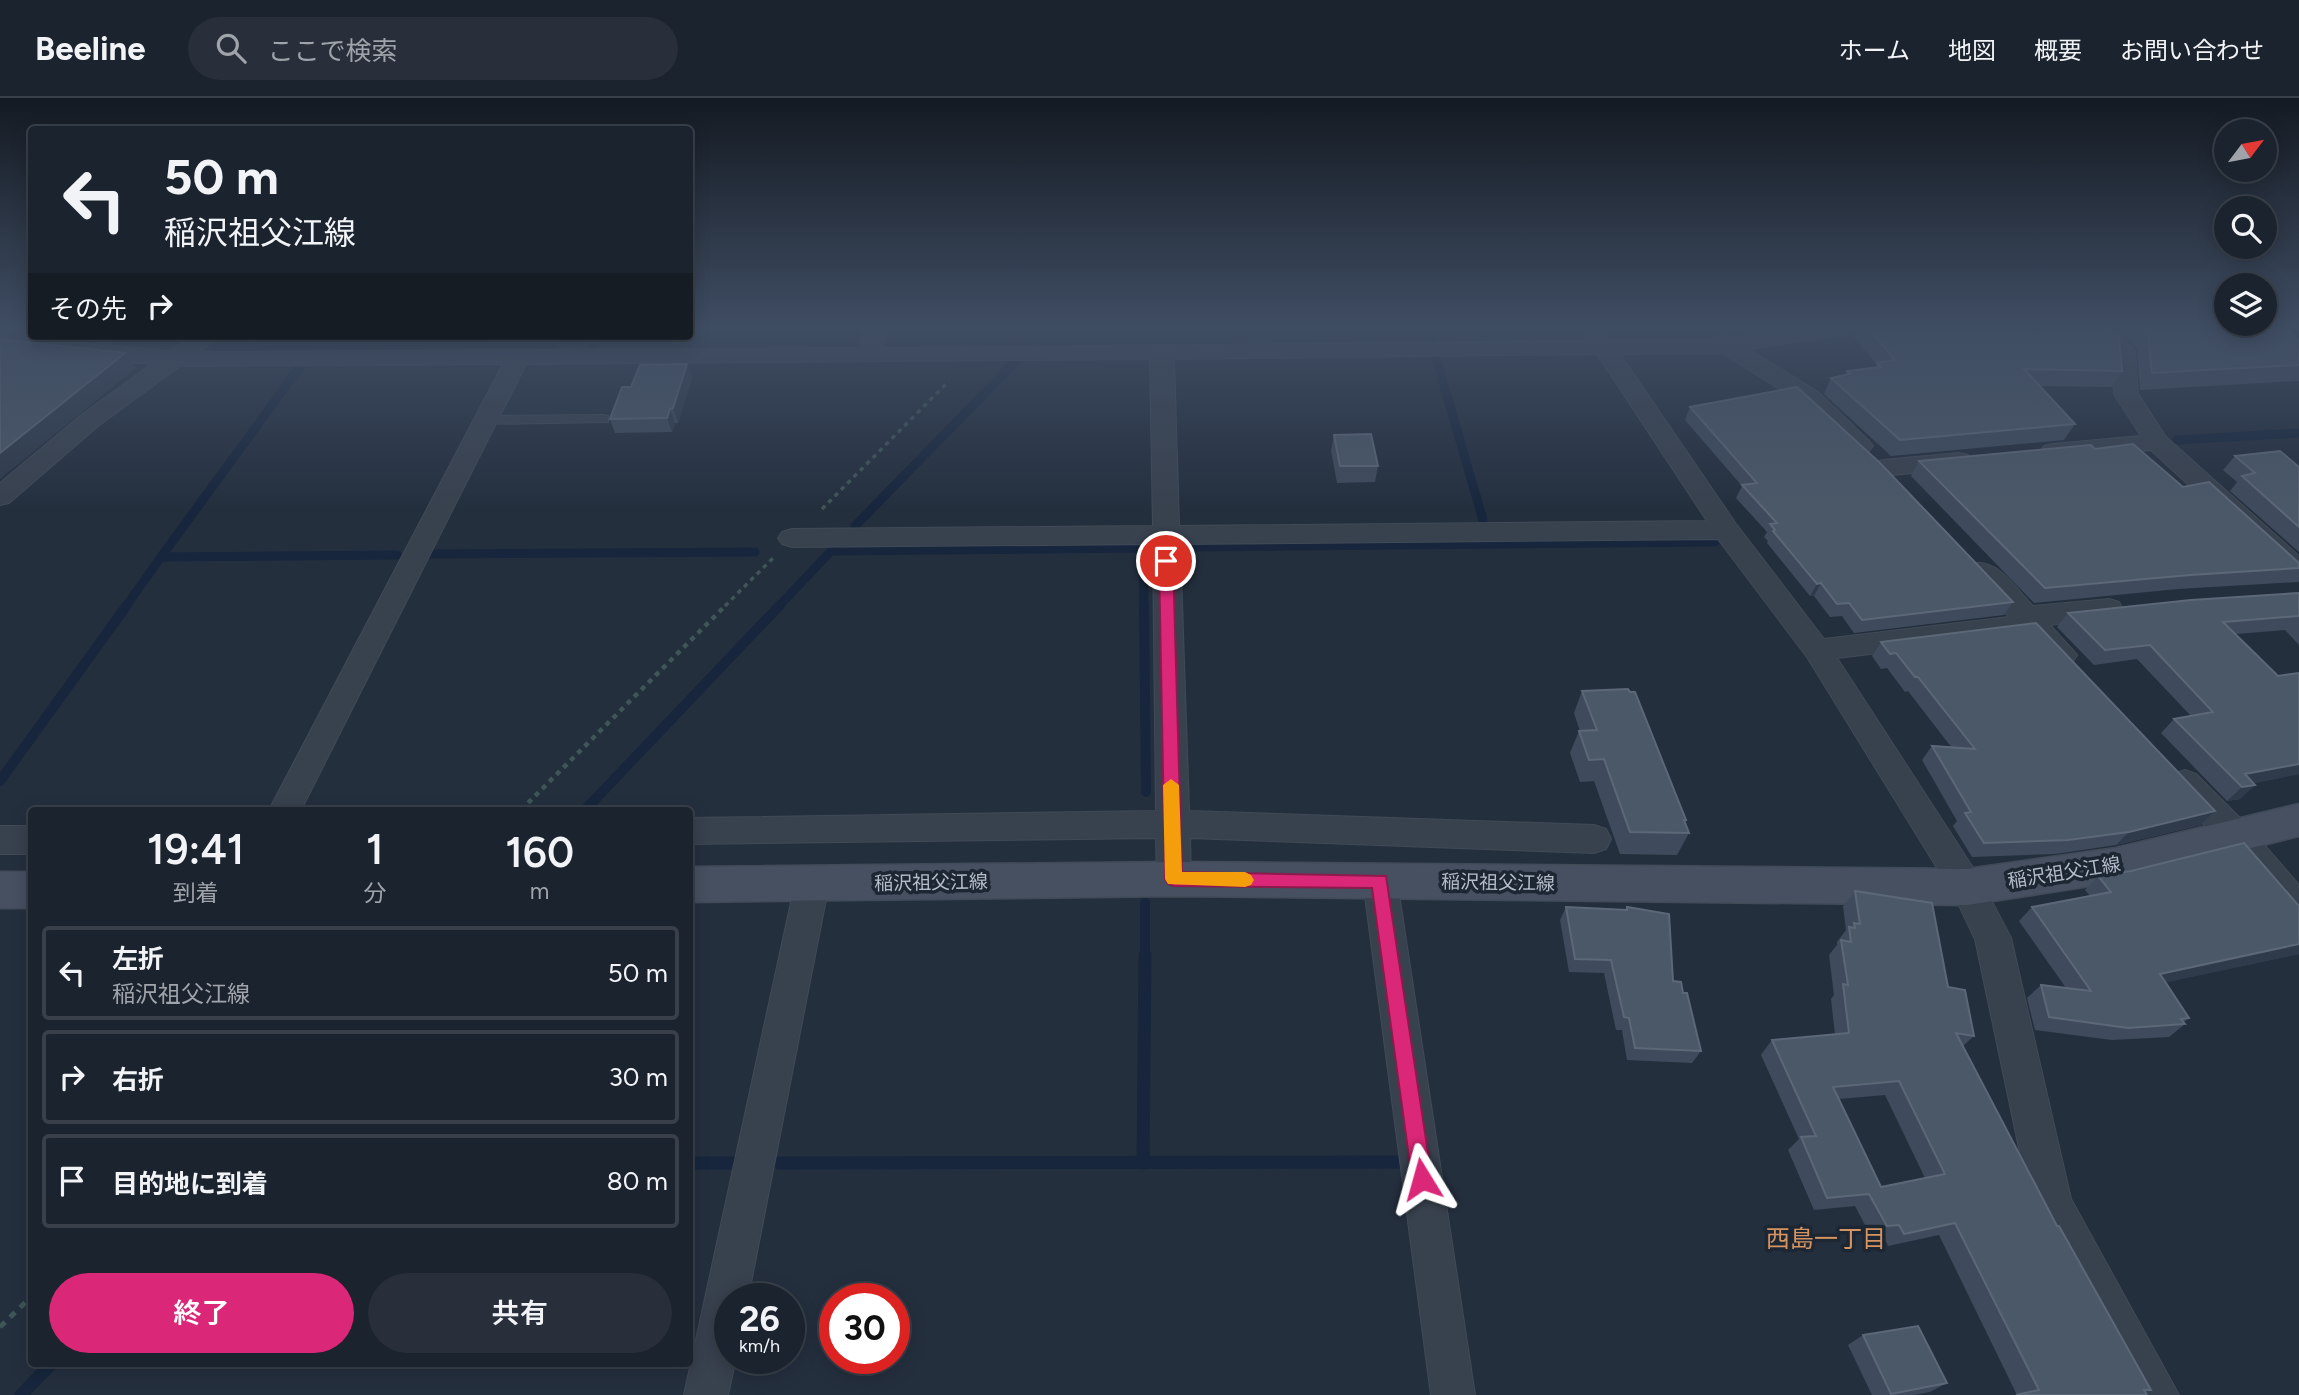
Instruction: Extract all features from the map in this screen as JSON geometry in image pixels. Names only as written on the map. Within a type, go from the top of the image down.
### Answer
[{"type":"main road","name":"稲沢祖父江線","points":[[693,885],[1174,879],[1967,887],[2116,865],[2299,820]]},
{"type":"main road","points":[[0,890],[28,890]]},
{"type":"street","points":[[0,497],[89,421],[138,387]]},
{"type":"street","points":[[287,807],[503,387]]},
{"type":"street","points":[[1163,387],[1174,879]]},
{"type":"street","points":[[1630,387],[1726,530],[1817,650],[1967,887],[1993,938],[2052,1205],[2157,1395]]},
{"type":"street","points":[[1792,387],[1809,397],[1893,478],[1979,459]]},
{"type":"street","points":[[2125,387],[2126,394],[2157,442],[2299,570]]},
{"type":"street","points":[[2034,454],[2157,442]]},
{"type":"street","points":[[792,538],[1726,530]]},
{"type":"street","points":[[1960,547],[2081,674]]},
{"type":"street","points":[[1817,650],[2137,606]]},
{"type":"street","points":[[2168,765],[2235,835],[2299,910]]},
{"type":"street","points":[[693,831],[1172,824],[1594,839]]},
{"type":"street","points":[[0,841],[28,840]]},
{"type":"street","points":[[1380,881],[1453,1395]]},
{"type":"street","points":[[706,1395],[812,884]]},
{"type":"lane","points":[[486,420],[604,419]]},
{"type":"path","points":[[524,807],[944,387]]},
{"type":"path","points":[[0,1327],[28,1300]]},
{"type":"building","points":[[0,387],[83,387],[0,453]]},
{"type":"building","points":[[622,387],[680,387],[667,418],[610,419]]},
{"type":"building","points":[[1797,387],[1880,463],[2013,602],[1862,620],[1849,603],[1837,604],[1773,531],[1775,530],[1770,524],[1777,523],[1742,485],[1757,483],[1690,407]]},
{"type":"building","points":[[1840,387],[2040,387],[2075,424],[1900,440]]},
{"type":"building","points":[[1371,434],[1378,466],[1340,466],[1334,435]]},
{"type":"building","points":[[2133,444],[2183,487],[2209,482],[2299,563],[2299,568],[2045,588],[1919,461],[2091,445],[2095,449]]},
{"type":"building","points":[[2280,451],[2299,467],[2299,527],[2242,476],[2255,473],[2235,456]]},
{"type":"building","points":[[2299,593],[2299,616],[2223,622],[2278,676],[2299,673],[2299,764],[2245,774],[2255,785],[2242,787],[2174,719],[2213,712],[2150,645],[2105,650],[2068,613],[2191,600]]},
{"type":"building","points":[[2036,623],[2215,811],[2129,832],[2068,840],[1984,843],[1965,813],[1971,812],[1932,746],[1975,749],[1918,677],[1915,677],[1896,653],[1890,654],[1881,642]]},
{"type":"building","points":[[1628,689],[1635,692],[1689,833],[1630,832],[1604,759],[1589,760],[1579,731],[1597,730],[1582,691]]},
{"type":"building","points":[[2244,843],[2299,906],[2299,944],[2160,974],[2189,1018],[2181,1019],[2185,1024],[2128,1028],[2049,1017],[2041,985],[2091,991],[2032,907],[2111,892],[2098,876],[2131,871]]},
{"type":"building","points":[[1855,891],[1932,903],[1948,987],[1965,990],[1974,1036],[1956,1033],[2057,1226],[2151,1390],[2144,1390],[2147,1395],[2016,1395],[2039,1390],[1955,1223],[1904,1234],[1899,1225],[1887,1226],[1869,1194],[1827,1198],[1801,1137],[1816,1136],[1772,1040],[1849,1033],[1843,984],[1848,985],[1841,940],[1851,942],[1849,927],[1855,928],[1854,923],[1860,924]],"holes":[[[1899,1081],[1945,1174],[1881,1187],[1833,1087]]]},
{"type":"building","points":[[1566,907],[1627,910],[1627,907],[1669,914],[1673,981],[1681,982],[1683,993],[1687,993],[1701,1051],[1635,1048],[1629,1018],[1624,1017],[1611,960],[1575,959]]},
{"type":"building","points":[[1918,1326],[1947,1383],[1891,1394],[1863,1335]]},
{"type":"waterway","points":[[161,557],[285,387]]},
{"type":"waterway","points":[[855,526],[991,387]]},
{"type":"waterway","points":[[1444,387],[1483,520]]},
{"type":"waterway","points":[[2177,440],[2299,433]]},
{"type":"waterway","points":[[1192,547],[1715,542]]},
{"type":"waterway","points":[[779,606],[831,551],[1138,548],[1143,552],[1144,606]]},
{"type":"waterway","points":[[430,554],[755,552]]},
{"type":"waterway","points":[[161,557],[397,555]]},
{"type":"waterway","points":[[126,606],[161,557]]},
{"type":"waterway","points":[[0,781],[127,605]]},
{"type":"waterway","points":[[588,807],[780,605]]},
{"type":"waterway","points":[[1144,605],[1146,792]]},
{"type":"waterway","points":[[1145,903],[1145,955]]},
{"type":"waterway","points":[[1143,1162],[1145,955]]},
{"type":"waterway","points":[[779,1163],[1143,1162]]},
{"type":"waterway","points":[[1143,1162],[1400,1162]]},
{"type":"waterway","points":[[693,1163],[734,1163]]},
{"type":"waterway","points":[[21,1395],[48,1367]]},
{"type":"slow traffic","points":[[1171,785],[1174,879],[1245,880]]},
{"type":"district","name":"西島一丁目","points":[[1826,1239]]},
{"type":"route","points":[[1166,561],[1174,879],[1380,881],[1422,1179]]}]
